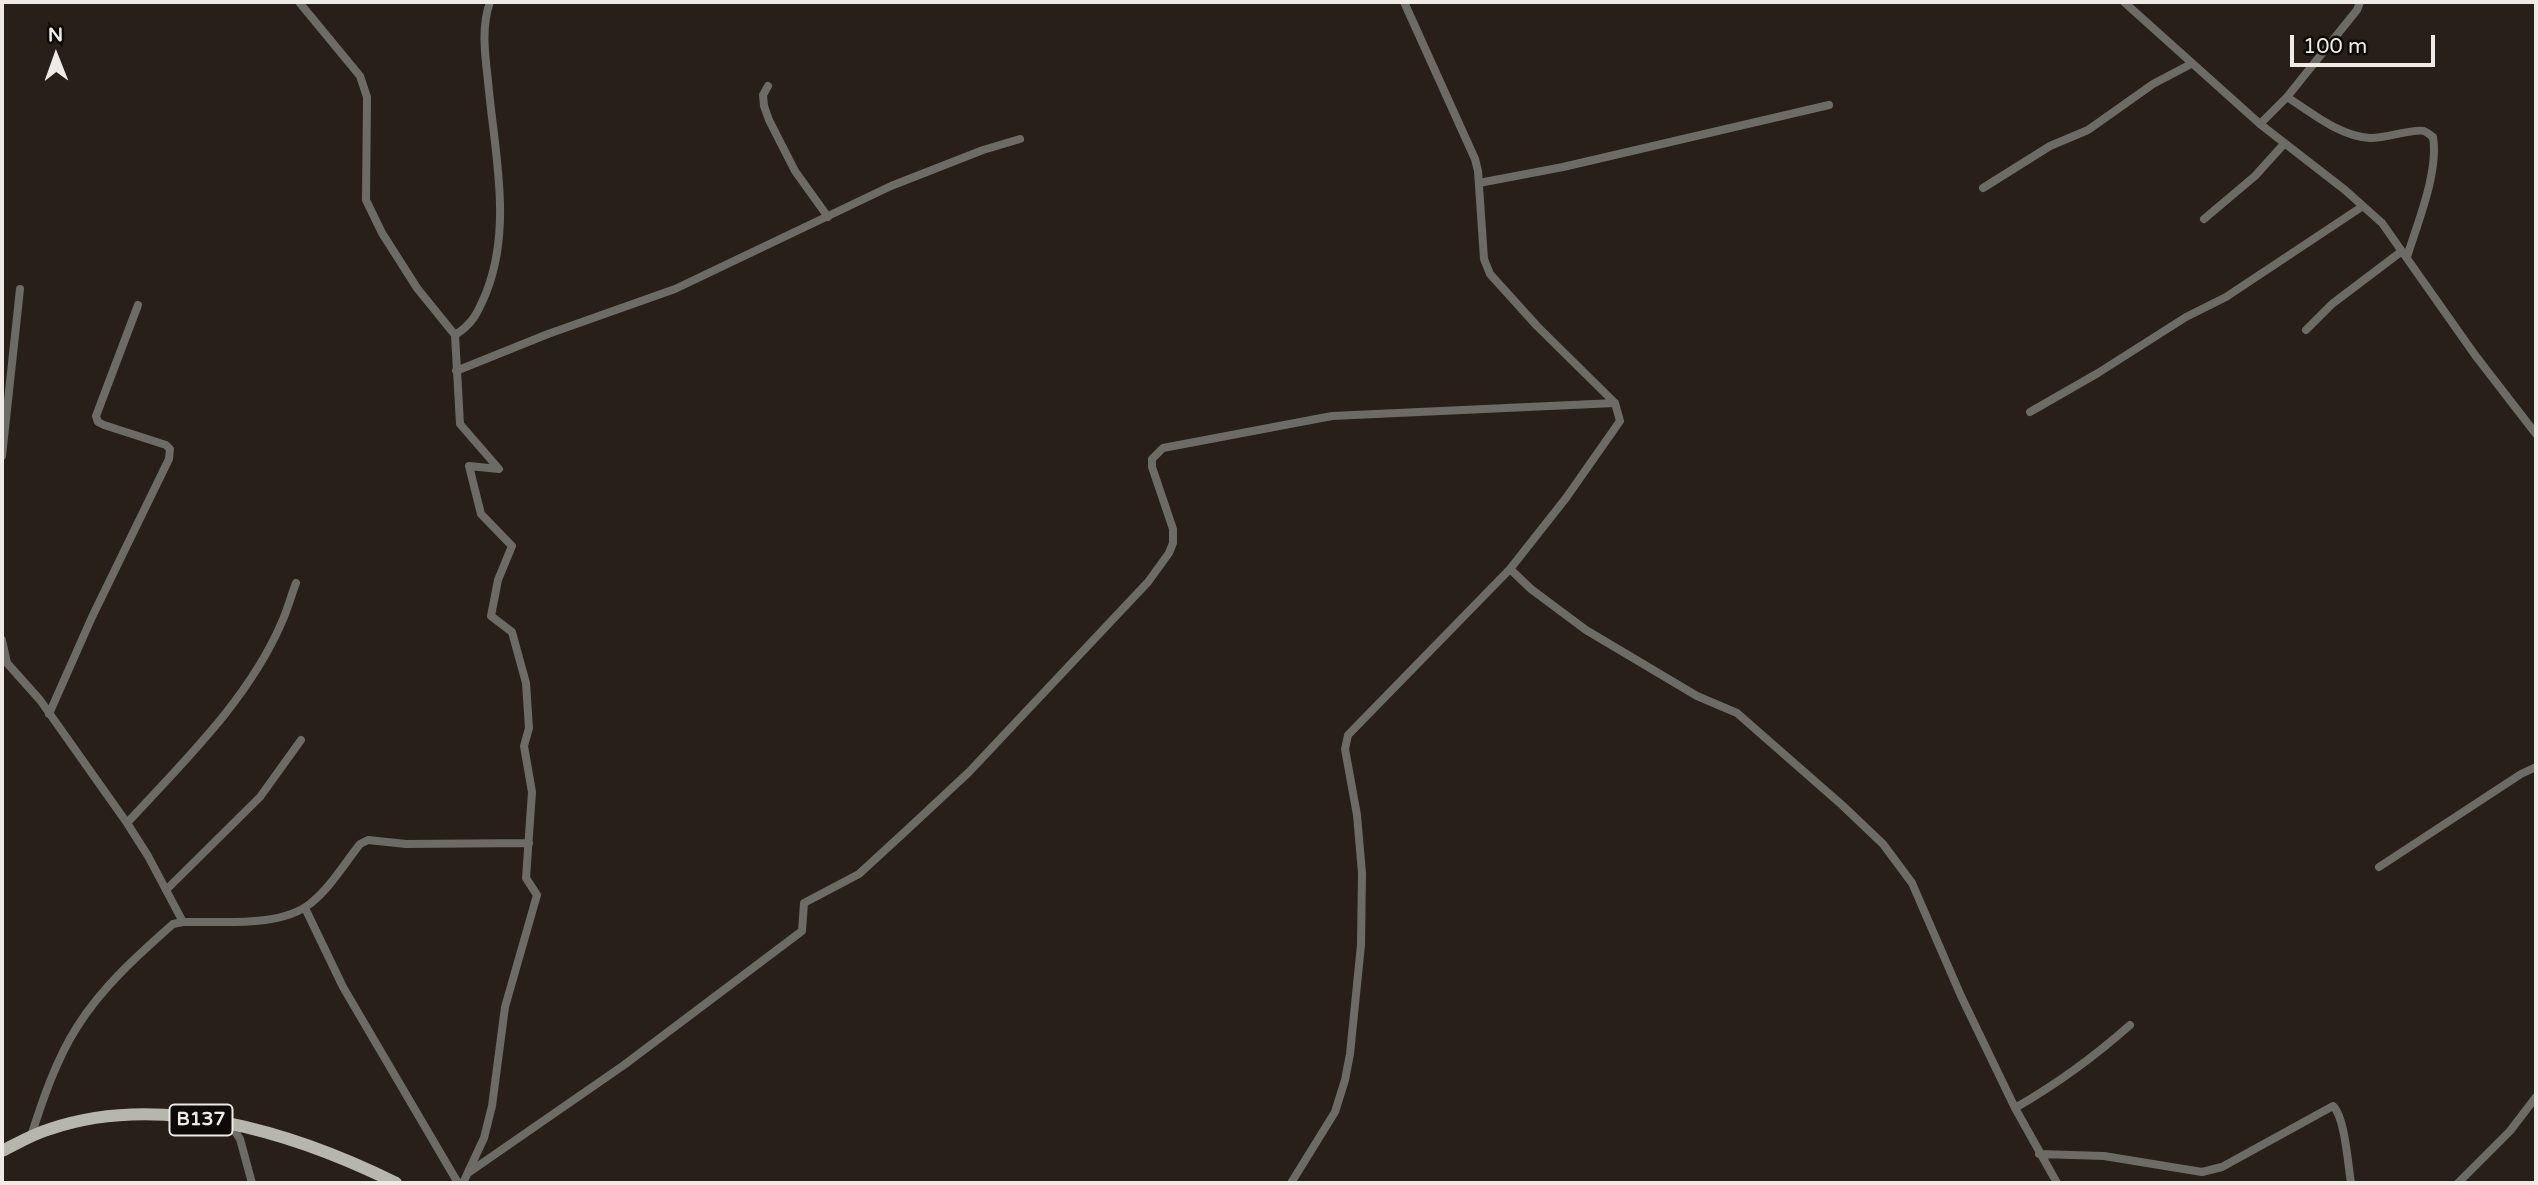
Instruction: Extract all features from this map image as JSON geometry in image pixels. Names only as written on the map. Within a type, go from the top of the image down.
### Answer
[{"type":"main road","name":"B137","points":[[2,1151],[31,1136],[78,1122],[129,1115],[158,1115],[230,1124],[279,1134],[396,1183]]},
{"type":"street","points":[[299,2],[364,84],[367,97],[365,192],[370,210],[417,288],[455,335],[460,424],[499,469],[469,466],[481,514],[512,546],[498,580],[491,616],[512,632],[526,683],[529,728],[524,746],[532,792],[526,878],[537,895],[505,1007],[492,1106],[484,1138],[468,1173],[460,1183],[343,987],[305,908]]},
{"type":"street","points":[[455,335],[469,326],[480,307],[498,251],[500,202],[484,38],[490,2]]},
{"type":"street","points":[[1291,1183],[1335,1112],[1350,1054],[1361,945],[1362,873],[1357,815],[1345,742],[1348,735],[1510,569],[1566,498],[1620,421],[1615,403],[1537,326],[1490,274],[1484,258],[1475,159],[1404,2]]},
{"type":"street","points":[[2124,2],[2283,145],[2382,223],[2475,355],[2536,434]]},
{"type":"street","points":[[2260,124],[2287,97],[2360,2]]},
{"type":"street","points":[[1983,188],[2050,146],[2088,130],[2152,84],[2191,64]]},
{"type":"street","points":[[768,86],[763,95],[769,120],[795,171],[828,217]]},
{"type":"street","points":[[2287,97],[2319,118],[2356,135],[2372,138],[2424,131],[2433,137],[2435,149],[2427,188],[2404,254],[2332,304],[2306,330]]},
{"type":"street","points":[[1479,183],[1563,167],[1829,105]]},
{"type":"street","points":[[456,370],[675,289],[891,186],[983,150],[1020,139]]},
{"type":"street","points":[[2204,219],[2255,176],[2283,145]]},
{"type":"street","points":[[2030,412],[2186,317],[2225,297],[2363,206]]},
{"type":"street","points":[[2,456],[20,289]]},
{"type":"street","points":[[49,714],[92,617],[169,459],[170,449],[166,445],[104,425],[98,422],[96,416],[138,305]]},
{"type":"street","points":[[468,1173],[624,1065],[802,931],[804,903],[859,874],[969,772],[1031,703],[1148,582],[1169,553],[1173,543],[1172,530],[1152,467],[1152,459],[1163,448],[1332,416],[1615,403]]},
{"type":"street","points":[[1510,569],[1531,589],[1586,630],[1697,696],[1737,713],[1822,786],[1883,844],[1912,883],[1961,996],[2015,1108],[2057,1183]]},
{"type":"street","points":[[127,823],[191,754],[240,694],[281,625],[296,583]]},
{"type":"street","points":[[2,640],[4,664],[49,714],[127,823],[183,922]]},
{"type":"street","points":[[166,890],[260,797],[301,740]]},
{"type":"street","points":[[2379,867],[2521,774],[2536,767]]},
{"type":"street","points":[[31,1136],[65,1049],[85,1016],[123,970],[173,924],[264,920],[289,915],[313,902],[363,842],[529,843]]},
{"type":"street","points":[[2015,1108],[2052,1087],[2094,1057],[2130,1025]]},
{"type":"street","points":[[2458,1183],[2510,1130],[2536,1097]]},
{"type":"street","points":[[2039,1154],[2104,1156],[2202,1172],[2222,1167],[2333,1106],[2337,1110],[2342,1127],[2351,1183]]},
{"type":"street","points":[[230,1124],[240,1139],[252,1183]]}]
